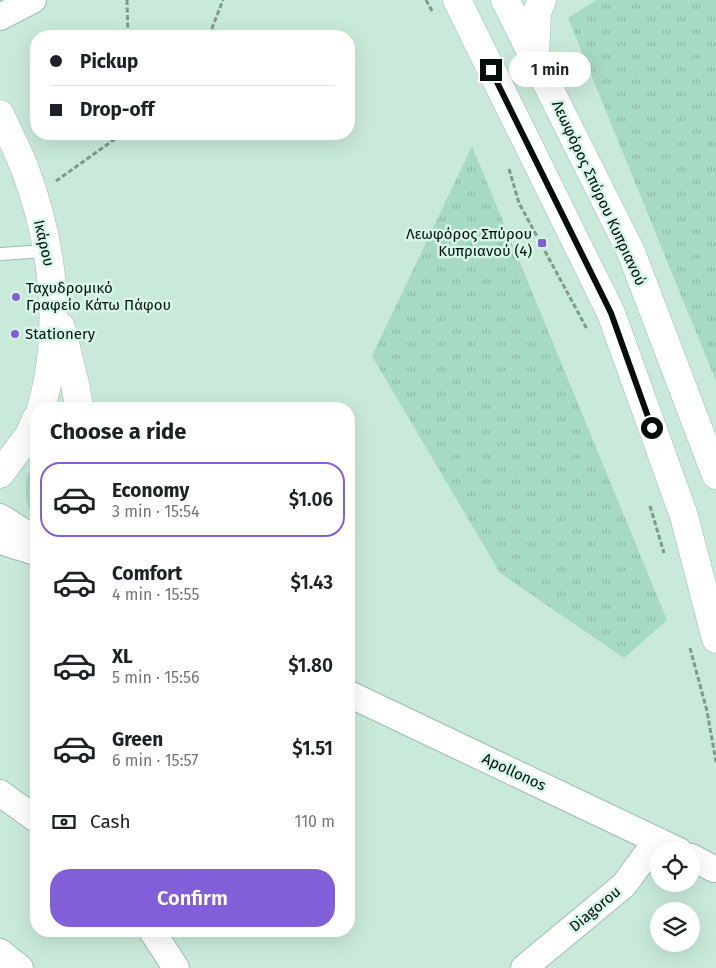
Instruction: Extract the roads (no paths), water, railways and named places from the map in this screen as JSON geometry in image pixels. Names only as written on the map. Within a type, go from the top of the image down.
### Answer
[{"type":"main road","points":[[457,0],[611,313],[684,516],[716,639]]},
{"type":"main road","name":"Λεωφόρος Σπύρου Κυπριανού","points":[[505,0],[631,252],[716,475]]},
{"type":"main road","points":[[535,58],[537,12],[542,0]]},
{"type":"main road","name":"Ικάρου","points":[[0,114],[25,170],[47,251],[53,291],[53,335],[50,373],[43,402]]},
{"type":"main road","points":[[53,291],[76,388],[77,402]]},
{"type":"main road","points":[[0,474],[30,433]]},
{"type":"street","points":[[0,17],[33,0]]},
{"type":"street","points":[[0,517],[30,536]]},
{"type":"street","points":[[0,541],[30,550]]},
{"type":"street","name":"Apollonos","points":[[355,697],[660,842]]},
{"type":"street","points":[[0,793],[30,815]]},
{"type":"street","name":"Diagorou","points":[[524,968],[650,862]]},
{"type":"street","points":[[156,937],[176,968]]},
{"type":"street","points":[[0,952],[20,968]]},
{"type":"lane","points":[[0,254],[47,251]]},
{"type":"place","name":"Λεωφόρος Σπύρου Κυπριανού (4)","points":[[542,243]]},
{"type":"place","name":"Ταχυδρομικό Γραφείο Κάτω Πάφου","points":[[16,297]]},
{"type":"place","name":"Stationery","points":[[15,334]]}]
